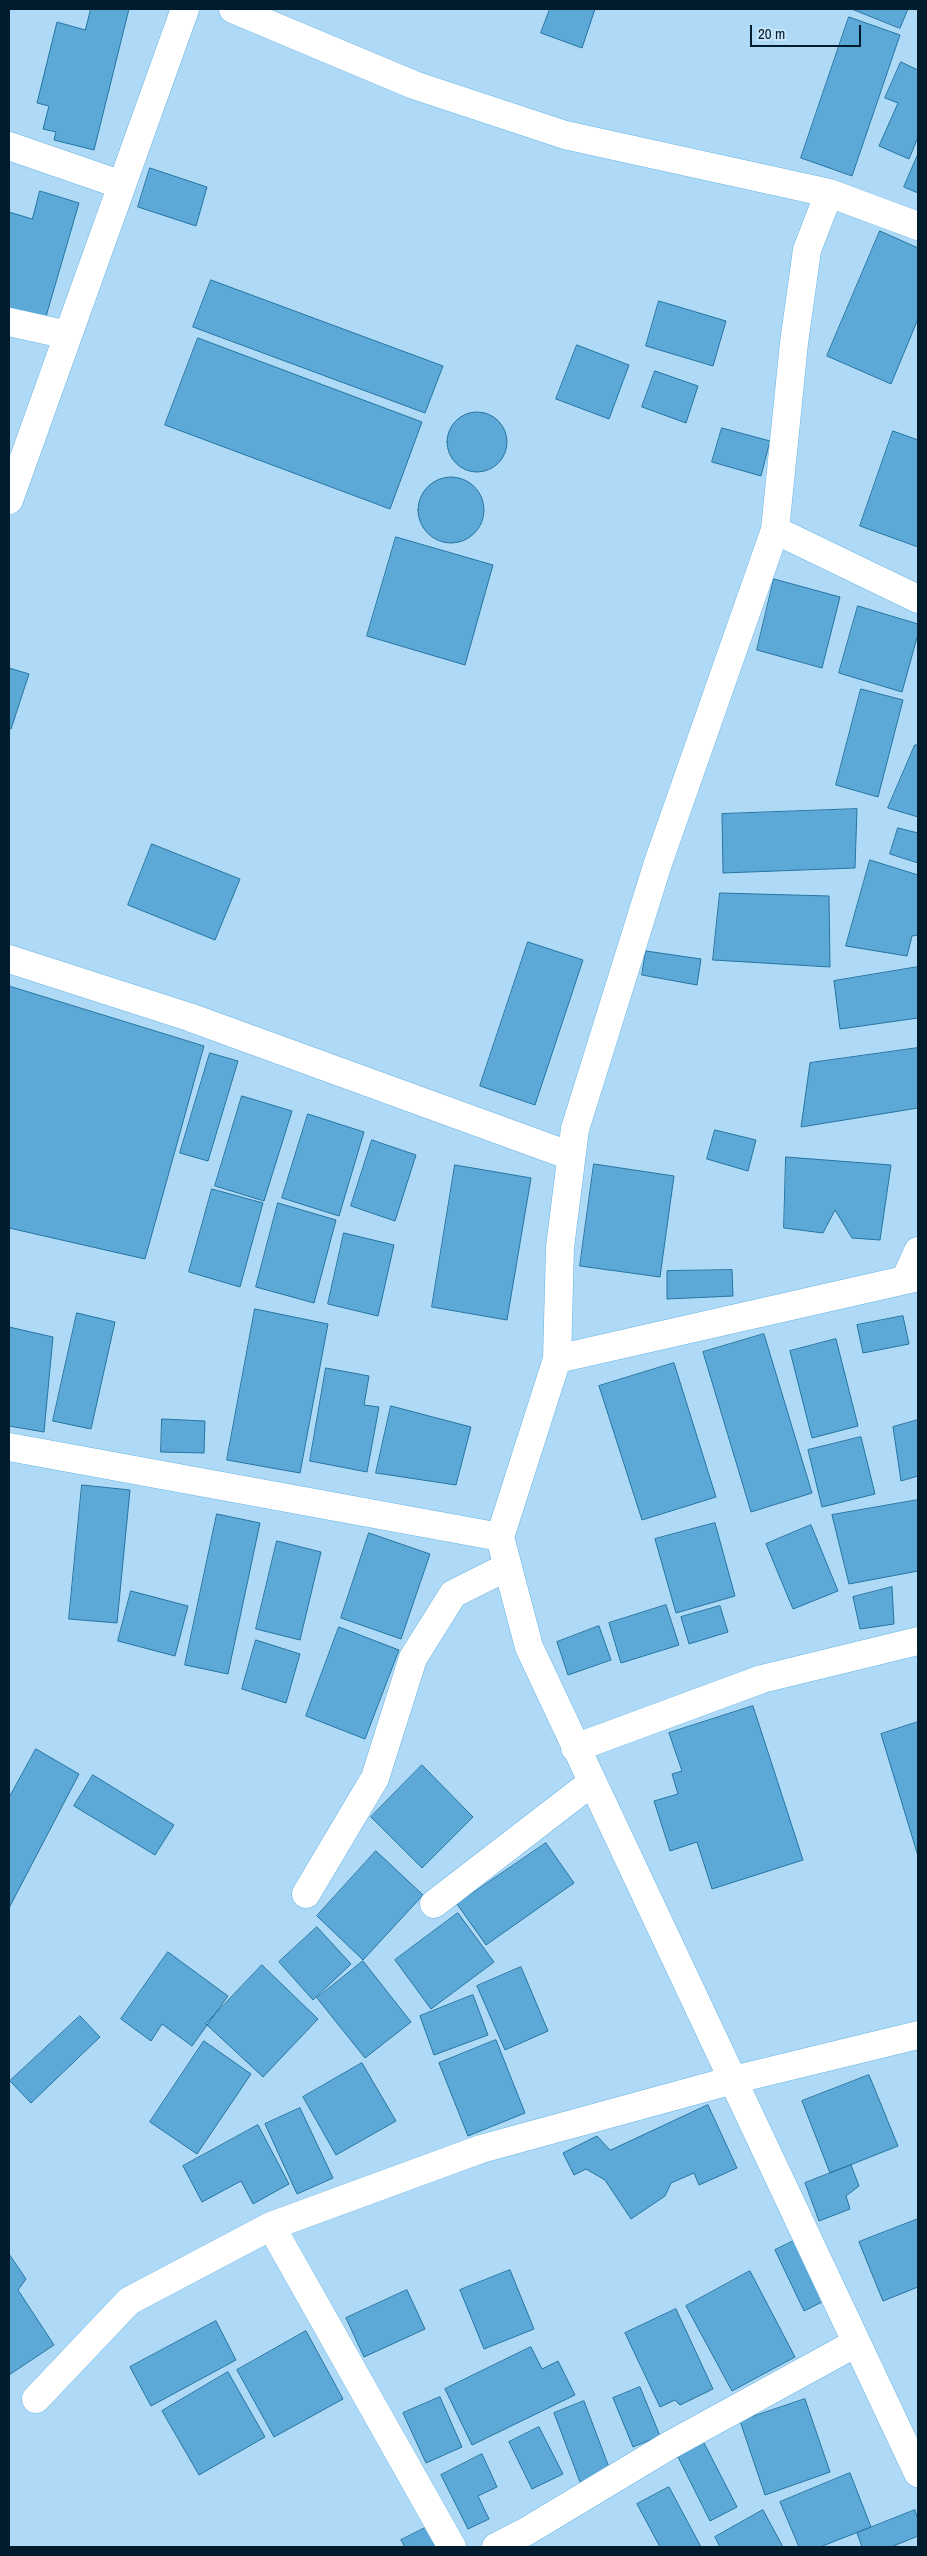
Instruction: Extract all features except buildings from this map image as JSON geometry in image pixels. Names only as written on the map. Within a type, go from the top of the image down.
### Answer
[{"type":"street","points":[[9,496],[184,9]]},
{"type":"street","points":[[233,9],[414,85],[565,135],[829,194],[918,226]]},
{"type":"street","points":[[9,146],[122,185]]},
{"type":"street","points":[[829,194],[807,250],[794,343],[775,530],[658,863],[575,1129],[560,1247],[557,1358],[500,1537],[528,1647],[918,2473]]},
{"type":"street","points":[[9,322],[68,335]]},
{"type":"street","points":[[775,530],[918,599]]},
{"type":"street","points":[[9,959],[189,1017],[571,1156]]},
{"type":"street","points":[[557,1358],[912,1279],[918,1251]]},
{"type":"street","points":[[9,1447],[500,1537]]},
{"type":"street","points":[[306,1894],[375,1778],[413,1658],[453,1594],[507,1568]]},
{"type":"street","points":[[575,1748],[762,1679],[918,1641]]},
{"type":"street","points":[[434,1904],[591,1783]]},
{"type":"street","points":[[36,2399],[129,2301],[271,2226],[481,2149],[733,2080],[918,2036]]},
{"type":"street","points":[[271,2226],[452,2547]]},
{"type":"street","points":[[496,2547],[527,2531],[678,2441],[856,2343]]}]
